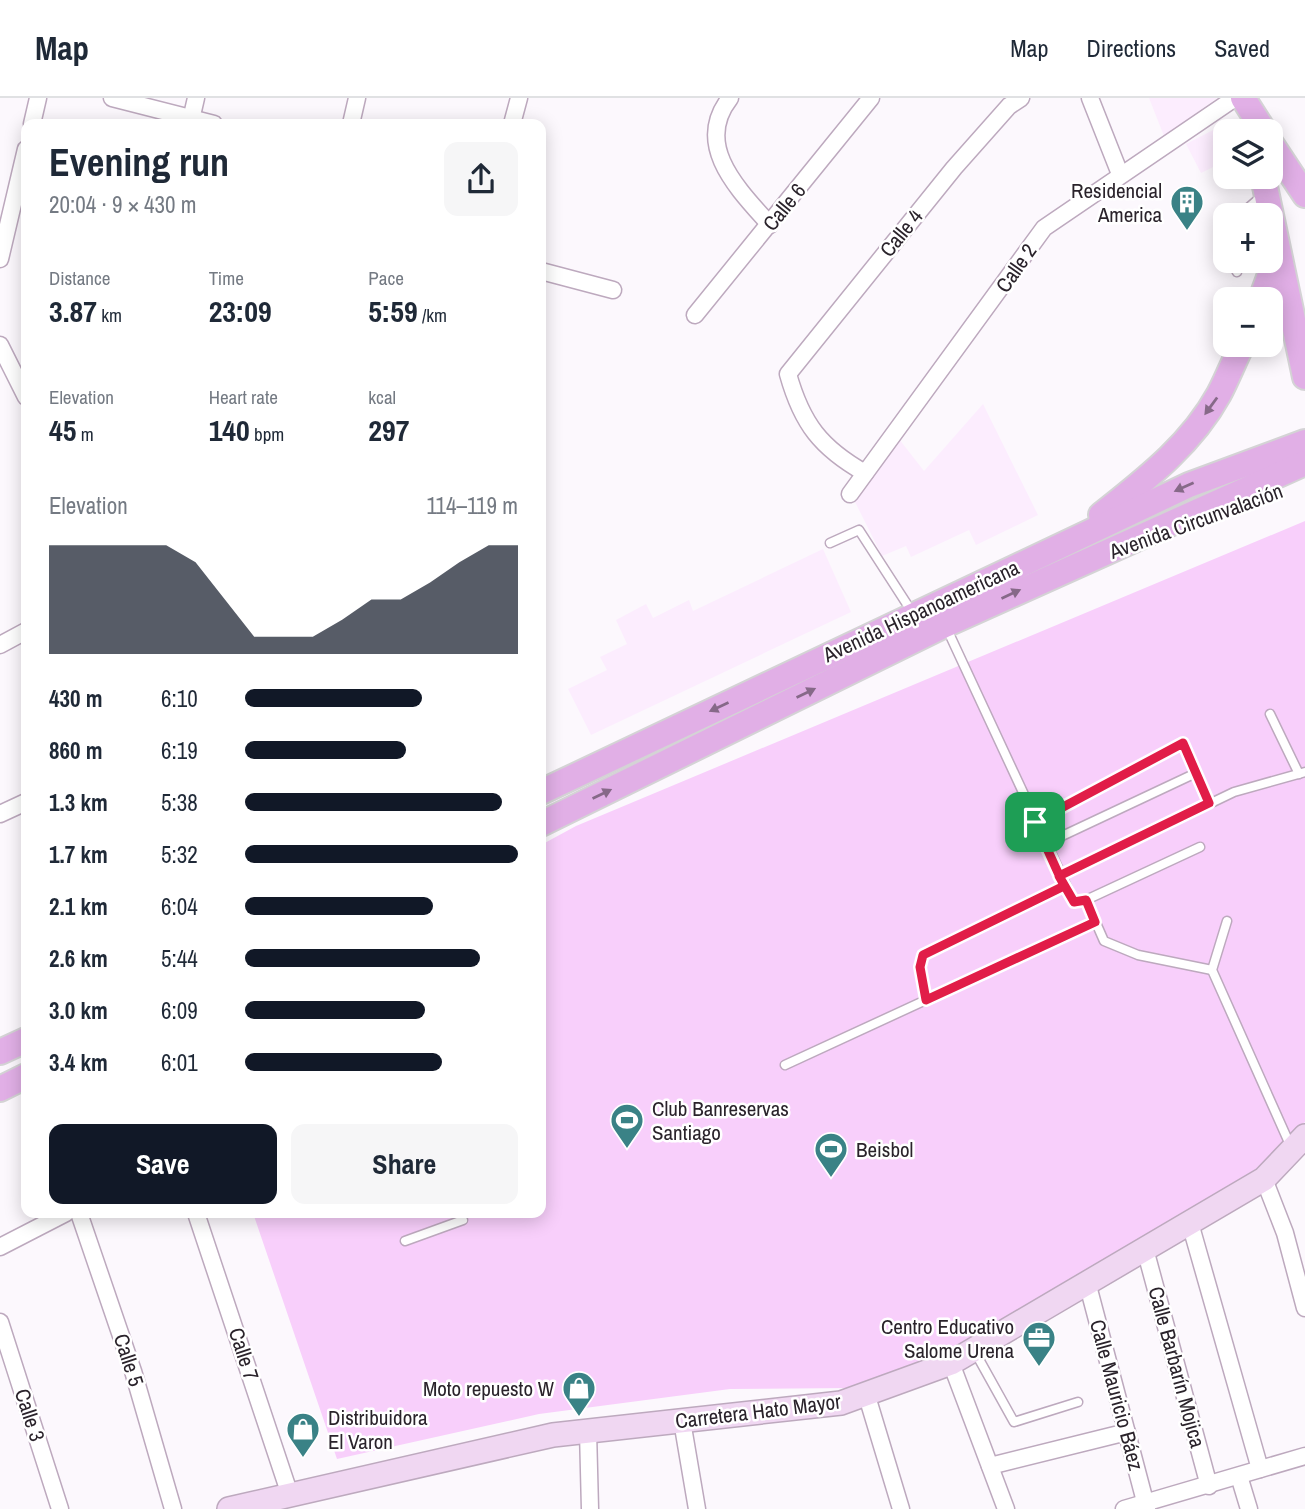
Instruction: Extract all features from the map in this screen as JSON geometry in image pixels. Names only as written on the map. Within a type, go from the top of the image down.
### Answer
[{"type":"main road","points":[[1243,98],[1248,119]]},
{"type":"main road","points":[[1243,98],[1256,119]]},
{"type":"main road","points":[[1283,162],[1305,195]]},
{"type":"main road","points":[[1282,273],[1305,377]]},
{"type":"main road","points":[[1068,541],[1161,467],[1218,396],[1236,357]]},
{"type":"main road","name":"Avenida Hispanoamericana","points":[[546,821],[1068,541],[1189,485],[1305,442]]},
{"type":"main road","points":[[1088,560],[1305,463]]},
{"type":"main road","name":"Avenida Circunvalación","points":[[1088,560],[1305,482]]},
{"type":"main road","name":"Avenida Hispanoamericana","points":[[546,790],[931,614],[1088,560]]},
{"type":"main road","points":[[0,1052],[21,1042]]},
{"type":"main road","points":[[0,1089],[21,1078]]},
{"type":"street","points":[[33,119],[38,98]]},
{"type":"street","points":[[112,98],[180,119]]},
{"type":"street","points":[[191,119],[196,98]]},
{"type":"street","points":[[352,119],[357,98]]},
{"type":"street","points":[[513,119],[519,98]]},
{"type":"street","points":[[730,98],[717,114],[716,143],[727,174],[770,225]]},
{"type":"street","name":"Calle 6","points":[[695,315],[871,98]]},
{"type":"street","name":"Calle 4","points":[[865,473],[834,455],[818,439],[793,393],[788,374],[954,168],[1009,106],[1021,98]]},
{"type":"street","points":[[1090,98],[1120,174]]},
{"type":"street","name":"Calle 2","points":[[850,494],[1044,228],[1235,98]]},
{"type":"street","points":[[0,259],[21,170]]},
{"type":"street","points":[[546,272],[613,290]]},
{"type":"street","points":[[0,345],[21,387]]},
{"type":"street","points":[[0,645],[21,634]]},
{"type":"street","points":[[0,814],[21,804]]},
{"type":"street","name":"Carretera Hato Mayor","points":[[229,1509],[553,1435],[841,1403],[951,1363],[974,1350],[1264,1180],[1299,1142]]},
{"type":"street","points":[[1264,1180],[1285,1233],[1305,1308]]},
{"type":"street","points":[[0,1247],[56,1218]]},
{"type":"street","name":"Calle 5","points":[[81,1218],[133,1371],[173,1509]]},
{"type":"street","name":"Calle 7","points":[[198,1218],[290,1495]]},
{"type":"street","points":[[1190,1223],[1260,1469]]},
{"type":"street","name":"Calle Barbarín Mojica","points":[[1145,1249],[1209,1486]]},
{"type":"street","name":"Calle Mauricio Báez","points":[[1087,1282],[1147,1506]]},
{"type":"street","name":"Calle 3","points":[[0,1322],[60,1509]]},
{"type":"street","points":[[951,1363],[1006,1509]]},
{"type":"street","points":[[866,1393],[901,1509]]},
{"type":"street","points":[[682,1421],[696,1509]]},
{"type":"street","points":[[588,1431],[590,1509]]},
{"type":"street","points":[[990,1466],[1127,1432]]},
{"type":"street","points":[[1124,1509],[1147,1506],[1305,1456]]},
{"type":"street","points":[[1239,1476],[1249,1509]]},
{"type":"lane","points":[[1250,203],[1261,189]]},
{"type":"lane","points":[[830,543],[859,530],[931,614],[1074,902],[1086,900],[1200,846]]},
{"type":"lane","points":[[1059,876],[1234,792],[1302,773],[1270,714]]},
{"type":"lane","points":[[1035,822],[1183,743],[1209,803]]},
{"type":"lane","points":[[1045,844],[1196,773]]},
{"type":"lane","points":[[926,1000],[920,967],[923,955],[1064,886]]},
{"type":"lane","points":[[1086,900],[1104,941],[1138,955],[1212,970]]},
{"type":"lane","points":[[1227,920],[1212,970],[1299,1142]]},
{"type":"lane","points":[[785,1065],[1095,922]]},
{"type":"lane","points":[[405,1241],[463,1220]]},
{"type":"lane","points":[[974,1350],[1014,1422],[1078,1402]]},
{"type":"shaded area","points":[[1149,98],[1217,98],[1164,136]]},
{"type":"shaded area","points":[[1213,130],[1213,167],[1201,173],[1186,144]]},
{"type":"shaded area","points":[[983,404],[1038,515],[976,545],[969,530],[911,557],[906,546],[882,556],[853,498],[899,439],[924,471]]},
{"type":"shaded area","points":[[1305,521],[1305,1122],[1256,1177],[944,1357],[852,1388],[730,1389],[539,1414],[337,1459],[255,1218],[546,1218],[546,842],[576,826]]},
{"type":"shaded area","points":[[823,549],[851,612],[591,735],[568,689],[607,670],[600,657],[627,644],[616,620],[646,604],[653,618],[689,600],[693,611]]},
{"type":"place","name":"Residencial America","points":[[1187,232]]},
{"type":"place","name":"Club Banreservas Santiago","points":[[627,1150]]},
{"type":"place","name":"Beisbol","points":[[831,1179]]},
{"type":"place","name":"Centro Educativo Salome Urena","points":[[1039,1368]]},
{"type":"place","name":"Moto repuesto W","points":[[579,1418]]},
{"type":"place","name":"Distribuidora El Varon","points":[[303,1459]]},
{"type":"route","points":[[1035,822],[1064,886],[923,955],[920,967],[926,1000],[1095,922],[1086,900],[1074,902],[1064,886],[1059,876],[1081,866],[1209,803],[1183,743],[1035,822]]}]
